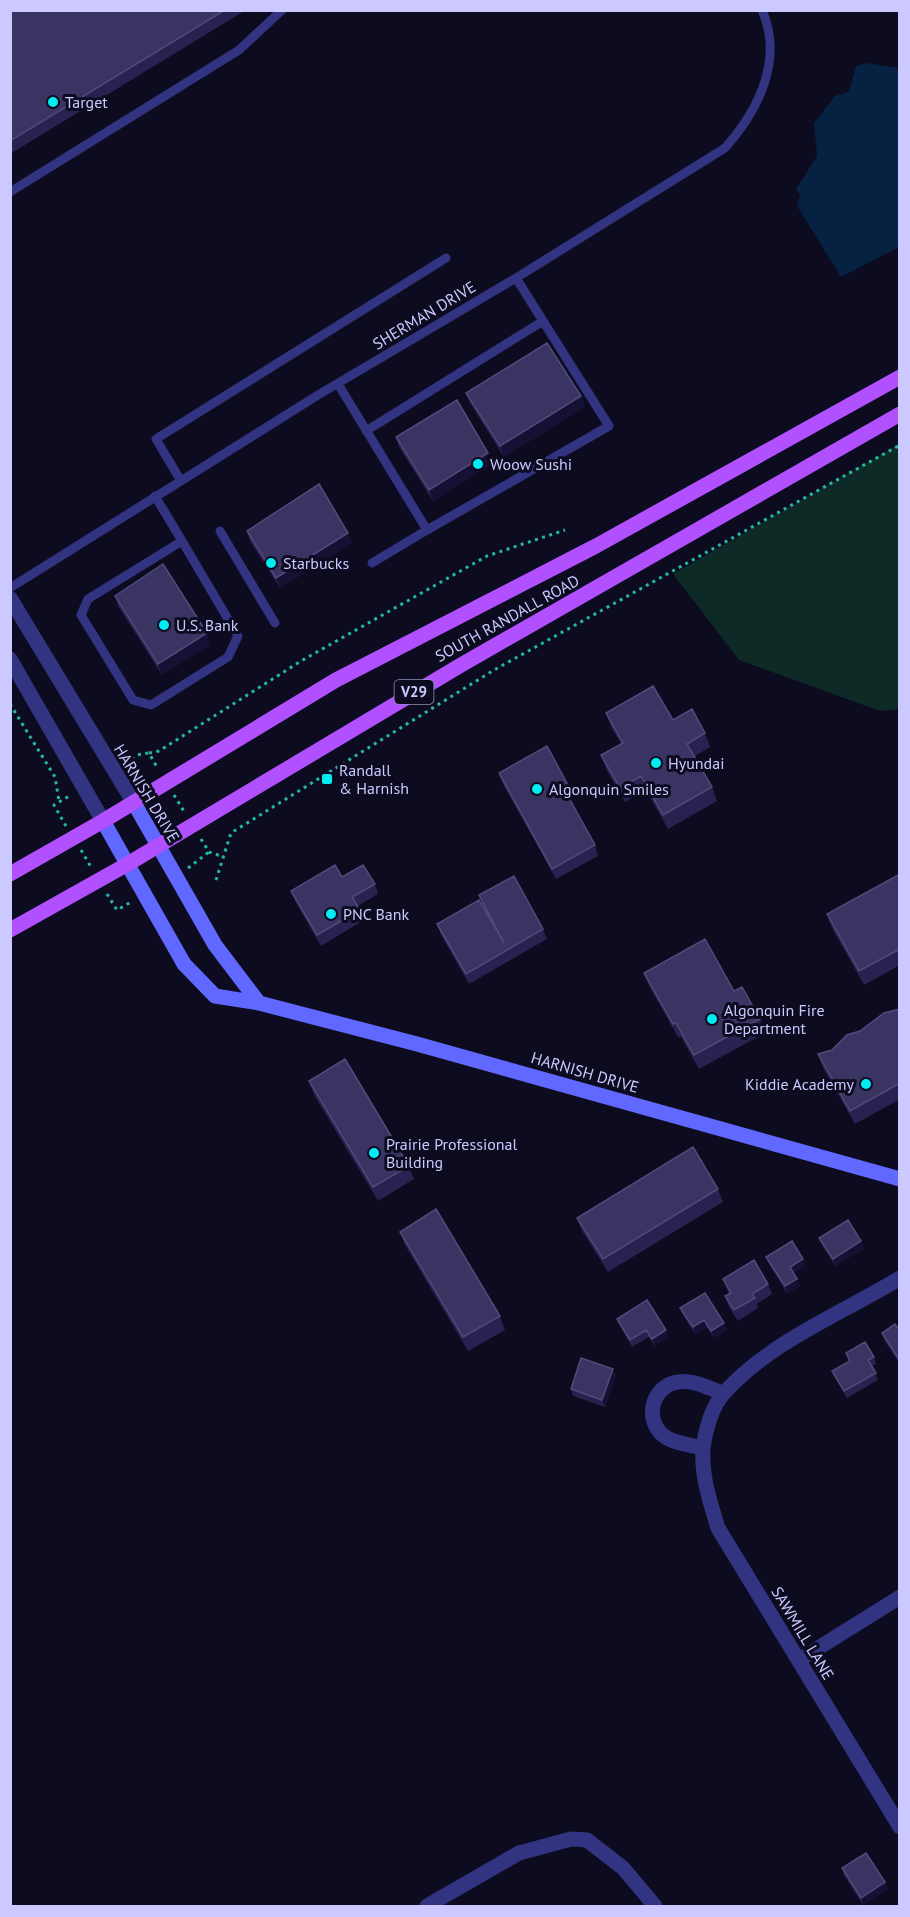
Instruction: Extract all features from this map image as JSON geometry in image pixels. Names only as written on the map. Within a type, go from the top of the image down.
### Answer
[{"type":"main road","name":"SOUTH RANDALL ROAD","points":[[10,874],[134,803],[336,680],[596,546],[900,377]]},
{"type":"main road","name":"SOUTH RANDALL ROAD","points":[[10,930],[159,846],[460,664],[900,414]]},
{"type":"street","name":"HARNISH DRIVE","points":[[10,598],[134,803],[215,945],[259,1003]]},
{"type":"street","name":"HARNISH DRIVE","points":[[10,659],[184,964],[215,996],[259,1003],[417,1044],[900,1179]]},
{"type":"street","name":"SAWMILL LANE","points":[[900,1278],[752,1365],[723,1393],[709,1421],[703,1448],[706,1487],[718,1528],[900,1827]]},
{"type":"street","points":[[703,1448],[677,1442],[659,1431],[652,1412],[654,1401],[667,1385],[677,1382],[688,1382],[723,1393]]},
{"type":"street","points":[[799,1660],[900,1597]]},
{"type":"street","points":[[427,1906],[519,1853],[571,1839],[587,1840],[623,1868],[655,1906]]},
{"type":"lane","points":[[10,192],[239,50],[282,10]]},
{"type":"lane","name":"SHERMAN DRIVE","points":[[10,588],[155,496],[516,278],[725,147],[748,119],[765,84],[770,40],[762,10]]},
{"type":"lane","points":[[181,481],[156,439],[446,258]]},
{"type":"lane","points":[[372,563],[609,426],[516,278]]},
{"type":"lane","points":[[366,431],[543,321]]},
{"type":"lane","points":[[338,384],[427,530]]},
{"type":"lane","points":[[155,496],[238,636],[228,657],[151,705],[133,700],[81,615],[88,598],[182,542]]},
{"type":"lane","points":[[220,531],[275,623]]},
{"type":"path","points":[[216,879],[231,833],[494,669],[900,445]]},
{"type":"path","points":[[149,753],[159,751],[301,661],[487,556],[565,530]]},
{"type":"path","points":[[10,704],[55,777],[59,801]]},
{"type":"path","points":[[209,852],[224,857]]},
{"type":"green space","points":[[899,444],[899,709],[880,711],[739,660],[673,574]]},
{"type":"water","points":[[867,63],[899,68],[899,247],[841,277],[797,206],[800,195],[796,189],[817,156],[814,123],[835,96],[849,92],[856,66]]},
{"type":"building","name":"Target","points":[[10,10],[225,10],[10,141]]},
{"type":"building","points":[[547,343],[581,396],[500,446],[466,393]]},
{"type":"building","points":[[457,400],[488,453],[429,490],[396,437]]},
{"type":"building","points":[[319,484],[348,533],[276,578],[247,531]]},
{"type":"building","name":"U.S. Bank","points":[[163,564],[207,633],[158,664],[115,596]]},
{"type":"building","name":"Hyundai","points":[[653,686],[673,720],[692,709],[705,733],[687,744],[712,787],[663,815],[641,776],[620,788],[601,755],[623,743],[606,713]]},
{"type":"building","points":[[547,746],[568,785],[563,787],[595,845],[552,869],[499,773]]},
{"type":"building","name":"PNC Bank","points":[[335,865],[342,877],[363,865],[375,884],[352,897],[360,910],[317,935],[291,891]]},
{"type":"building","points":[[900,874],[900,949],[859,971],[827,914]]},
{"type":"building","points":[[514,876],[543,929],[466,974],[437,924],[479,900],[504,943],[479,895]]},
{"type":"building","name":"Algonquin Fire Department","points":[[705,939],[734,991],[742,987],[760,1019],[694,1055],[644,973]]},
{"type":"building","name":"Kiddie Academy","points":[[900,1009],[900,1083],[850,1111],[818,1054],[832,1050],[847,1035],[860,1031],[884,1013]]},
{"type":"building","name":"Prairie Professional Building","points":[[345,1059],[409,1166],[373,1187],[309,1081]]},
{"type":"building","points":[[693,1147],[718,1189],[603,1259],[577,1218]]},
{"type":"building","points":[[436,1209],[500,1316],[463,1337],[400,1232]]},
{"type":"building","points":[[848,1220],[861,1241],[833,1259],[819,1238]]},
{"type":"building","points":[[792,1241],[803,1259],[790,1267],[797,1279],[785,1286],[766,1257]]},
{"type":"building","points":[[754,1260],[768,1284],[752,1294],[755,1298],[734,1310],[725,1296],[731,1293],[723,1279]]},
{"type":"building","points":[[705,1293],[724,1323],[711,1331],[704,1320],[693,1327],[680,1308]]},
{"type":"building","points":[[647,1300],[666,1330],[652,1339],[646,1330],[630,1340],[617,1319]]},
{"type":"building","points":[[895,1324],[900,1331],[900,1361],[882,1333]]},
{"type":"building","points":[[865,1342],[874,1357],[868,1360],[876,1373],[844,1391],[832,1371],[850,1361],[846,1353]]},
{"type":"building","points":[[581,1358],[613,1369],[602,1400],[571,1389]]},
{"type":"building","points":[[866,1853],[885,1882],[861,1898],[842,1868]]},
{"type":"place","name":"Target","points":[[53,102]]},
{"type":"place","name":"Woow Sushi","points":[[478,464]]},
{"type":"place","name":"Starbucks","points":[[271,563]]},
{"type":"place","name":"U.S. Bank","points":[[164,625]]},
{"type":"place","name":"Hyundai","points":[[656,763]]},
{"type":"place","name":"Randall & Harnish","points":[[327,779]]},
{"type":"place","name":"Algonquin Smiles","points":[[537,789]]},
{"type":"place","name":"PNC Bank","points":[[331,914]]},
{"type":"place","name":"Algonquin Fire Department","points":[[712,1019]]},
{"type":"place","name":"Kiddie Academy","points":[[866,1084]]},
{"type":"place","name":"Prairie Professional Building","points":[[374,1153]]}]
